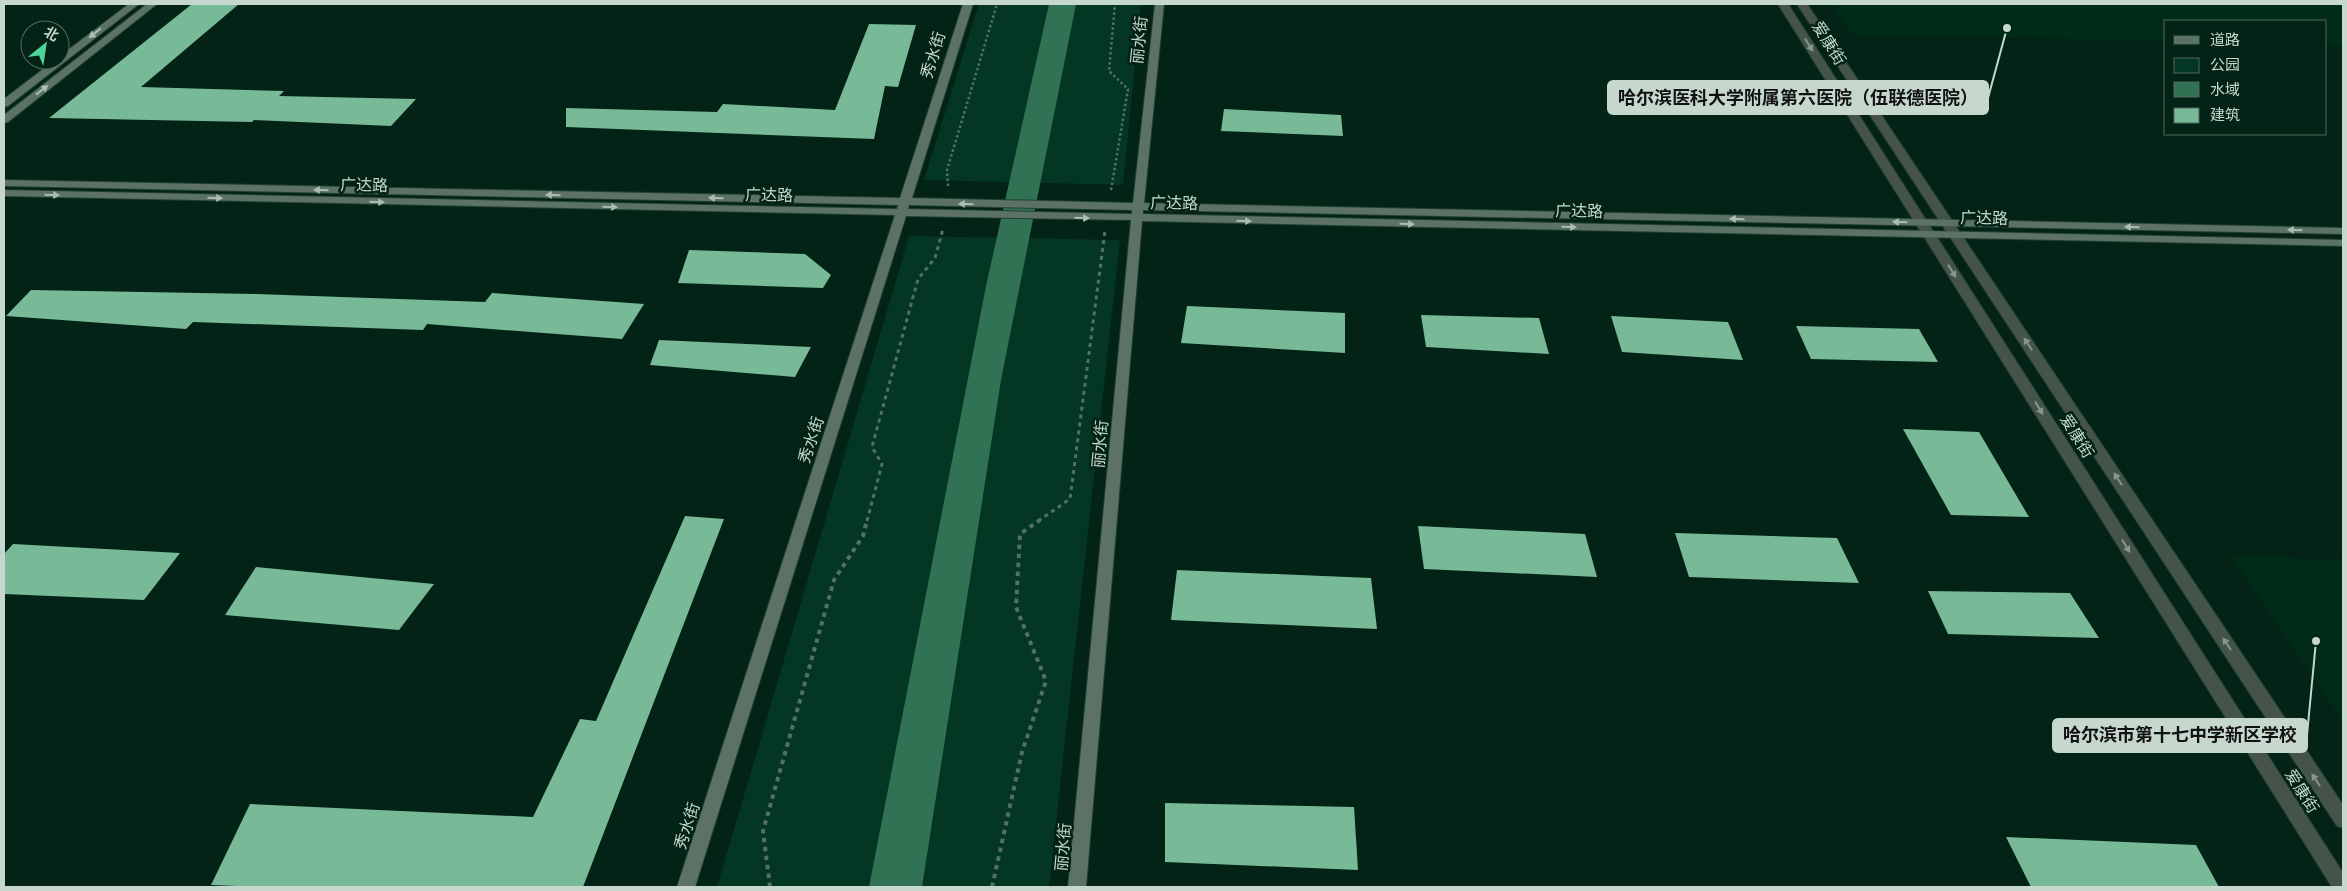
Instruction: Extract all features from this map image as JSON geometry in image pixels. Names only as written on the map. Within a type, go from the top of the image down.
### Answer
[{"type":"main road","points":[[4,104],[134,4]]},
{"type":"main road","points":[[4,120],[152,4]]},
{"type":"main road","name":"秀水街","points":[[686,887],[968,4]]},
{"type":"main road","name":"丽水街","points":[[1077,887],[1138,213],[1160,4]]},
{"type":"main road","name":"广达路","points":[[4,183],[1034,211],[1925,228],[2343,231]]},
{"type":"main road","name":"广达路","points":[[4,194],[903,208]]},
{"type":"main road","name":"广达路","points":[[1952,228],[2343,243]]},
{"type":"street","name":"爱康街","points":[[1783,4],[2342,887]]},
{"type":"street","name":"爱康街","points":[[1802,4],[2343,820]]},
{"type":"path","points":[[770,887],[763,831],[834,580],[863,536],[882,464],[872,447],[918,279],[935,258],[948,209],[947,170],[997,4]]},
{"type":"path","points":[[992,887],[1022,752],[1046,681],[1016,607],[1020,534],[1070,499],[1107,212],[1128,89],[1109,71],[1115,4]]},
{"type":"shaded area","points":[[1831,4],[2343,4],[2343,46],[2327,45],[2327,20],[2164,20],[2164,41],[1852,34]]},
{"type":"shaded area","points":[[2231,556],[2343,560],[2343,721]]},
{"type":"green space","points":[[979,4],[1141,4],[1123,185],[924,180]]},
{"type":"green space","points":[[909,236],[1120,240],[1049,887],[717,887]]},
{"type":"water","points":[[1049,4],[1076,4],[1001,380],[922,887],[869,887],[986,286]]},
{"type":"building","points":[[192,4],[239,4],[141,87],[284,91],[279,96],[416,99],[391,126],[254,120],[252,122],[49,118]]},
{"type":"building","points":[[869,24],[916,25],[898,87],[885,86],[874,139],[566,127],[566,108],[717,112],[723,104],[835,110]]},
{"type":"building","points":[[1224,109],[1341,115],[1343,136],[1221,131]]},
{"type":"building","points":[[689,250],[805,254],[831,275],[823,288],[678,283]]},
{"type":"building","points":[[31,290],[256,294],[485,302],[492,293],[644,304],[622,339],[427,324],[423,330],[193,322],[186,329],[6,316]]},
{"type":"building","points":[[1187,306],[1345,313],[1345,353],[1181,343]]},
{"type":"building","points":[[1421,315],[1539,318],[1549,354],[1426,347]]},
{"type":"building","points":[[1611,316],[1728,322],[1743,360],[1622,352]]},
{"type":"building","points":[[1796,326],[1919,329],[1938,362],[1811,359]]},
{"type":"building","points":[[659,340],[811,347],[795,377],[650,365]]},
{"type":"building","points":[[1903,429],[1979,432],[2029,517],[1951,515]]},
{"type":"building","points":[[685,516],[724,519],[583,887],[261,887],[211,885],[250,804],[533,817],[580,719],[596,721]]},
{"type":"building","points":[[1418,526],[1585,534],[1597,577],[1424,569]]},
{"type":"building","points":[[1675,533],[1837,538],[1859,583],[1689,577]]},
{"type":"building","points":[[13,544],[180,553],[144,600],[4,594],[4,554]]},
{"type":"building","points":[[256,567],[434,584],[399,630],[225,615]]},
{"type":"building","points":[[1177,570],[1371,578],[1377,629],[1171,620]]},
{"type":"building","points":[[1928,591],[2070,593],[2099,638],[1948,634]]},
{"type":"building","points":[[1165,803],[1354,807],[1358,870],[1165,862]]},
{"type":"building","points":[[2006,837],[2196,845],[2219,887],[2031,887]]},
{"type":"place","name":"哈尔滨医科大学附属第六医院（伍联德医院）","points":[[2007,28]]},
{"type":"place","name":"哈尔滨市第十七中学新区学校","points":[[2316,641]]}]
